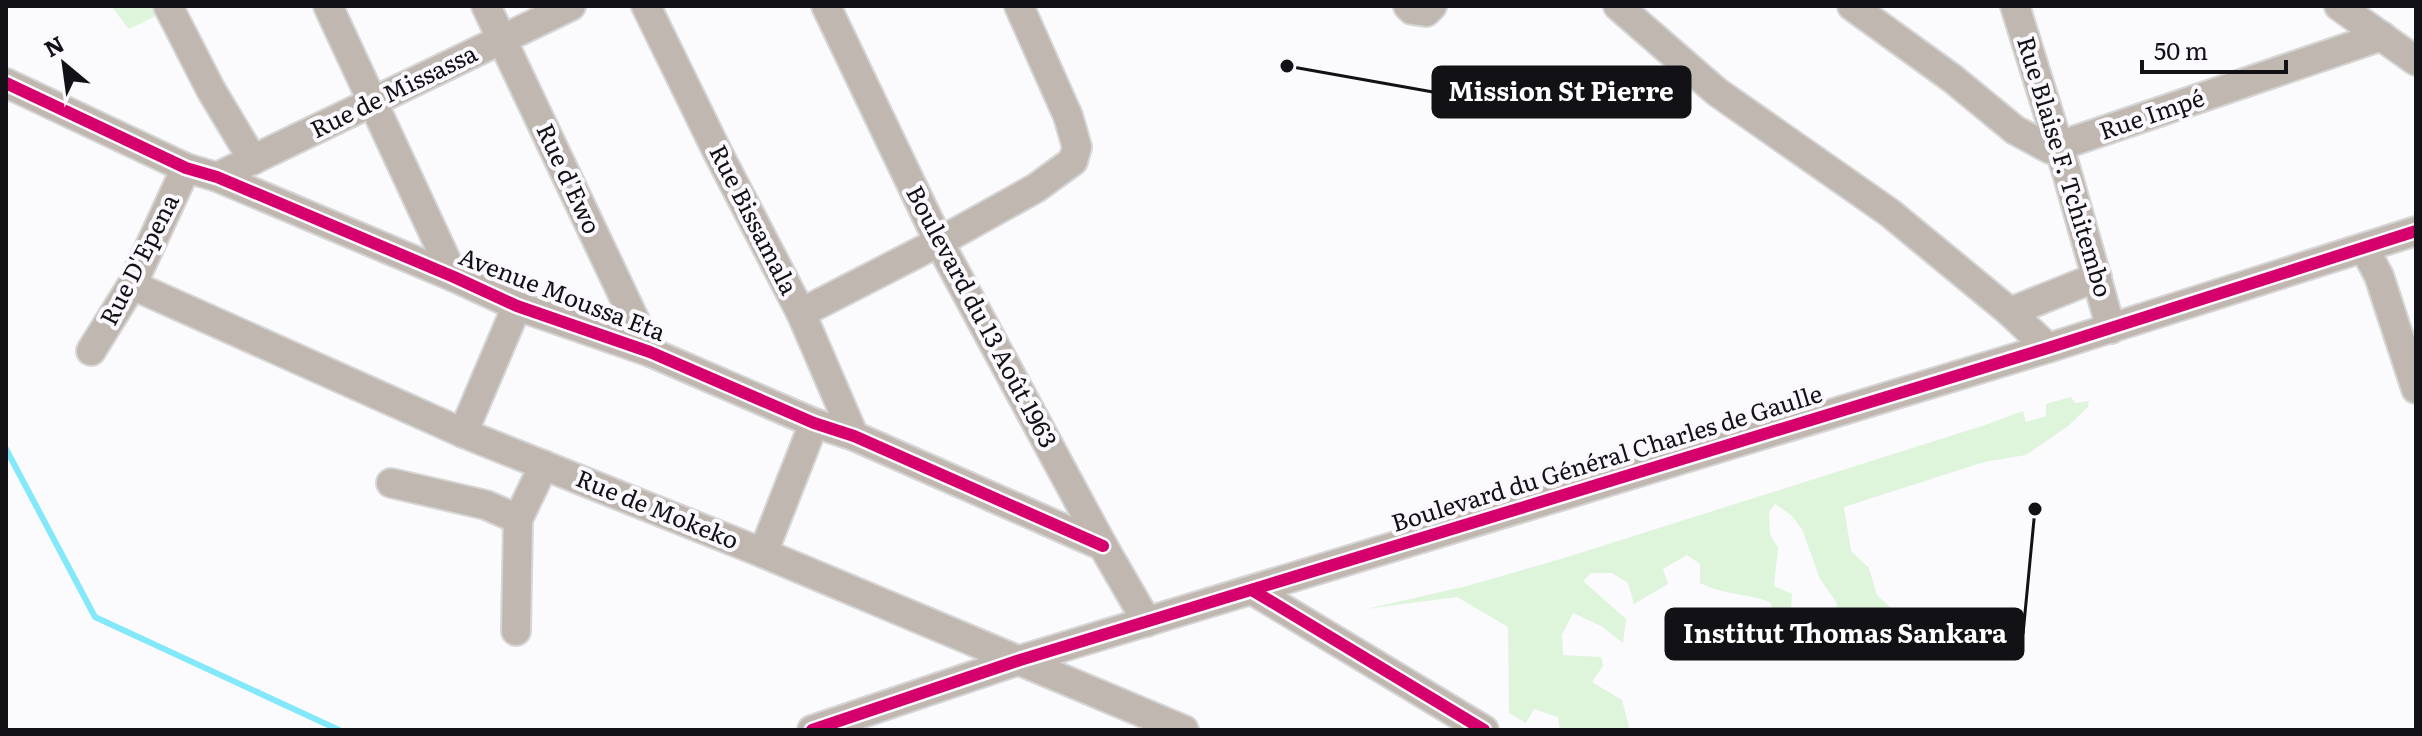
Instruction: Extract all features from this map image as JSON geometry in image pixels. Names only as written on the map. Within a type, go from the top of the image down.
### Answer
[{"type":"street","points":[[168,6],[211,90],[253,160]]},
{"type":"street","points":[[328,6],[454,277]]},
{"type":"street","name":"Rue d'Ewo","points":[[486,6],[650,352]]},
{"type":"street","name":"Rue de Missassa","points":[[217,177],[571,6]]},
{"type":"street","name":"Rue Bissamala","points":[[646,6],[801,313],[854,436]]},
{"type":"street","name":"Boulevard du 13 Août 1963","points":[[826,6],[939,242],[1147,622]]},
{"type":"street","points":[[801,313],[1036,188],[1073,161],[1077,147],[1073,131],[1019,6]]},
{"type":"street","points":[[1408,6],[1412,10],[1426,12],[1432,6]]},
{"type":"street","points":[[1618,6],[1717,92],[1890,213],[2010,312],[2048,348]]},
{"type":"street","points":[[1852,6],[1953,79],[2015,130],[2050,149],[2058,148]]},
{"type":"street","points":[[2339,6],[2416,61]]},
{"type":"street","name":"Rue Blaise F. Tchitembo","points":[[2024,8],[2058,148],[2111,329]]},
{"type":"street","name":"Rue Impé","points":[[2058,148],[2382,36]]},
{"type":"street","name":"Avenue Moussa Eta","points":[[6,83],[186,168],[217,177],[517,306],[650,352],[814,423],[854,436],[1103,546]]},
{"type":"street","name":"Rue D'Epena","points":[[91,351],[132,285],[186,168]]},
{"type":"street","name":"Boulevard du Général Charles de Gaulle","points":[[812,730],[1020,660],[2111,329],[2416,231]]},
{"type":"street","points":[[2364,248],[2379,276],[2416,389]]},
{"type":"street","points":[[2010,312],[2097,277]]},
{"type":"street","name":"Rue de Mokeko","points":[[132,285],[463,433],[763,553],[1184,730]]},
{"type":"street","points":[[463,433],[517,306]]},
{"type":"street","points":[[763,553],[814,423]]},
{"type":"street","points":[[516,631],[518,519],[544,465]]},
{"type":"street","points":[[391,483],[486,505],[518,519]]},
{"type":"street","points":[[1252,590],[1484,730]]},
{"type":"green space","points":[[111,6],[176,6],[129,29]]},
{"type":"green space","points":[[2071,397],[2075,403],[2089,401],[2088,407],[2068,426],[2026,455],[1984,462],[1844,507],[1851,551],[1869,568],[1877,595],[1893,610],[1872,620],[1842,625],[1836,602],[1820,579],[1802,529],[1791,515],[1775,504],[1769,512],[1770,534],[1778,548],[1774,586],[1792,594],[1791,612],[1817,638],[1786,647],[1770,602],[1700,583],[1700,564],[1687,555],[1663,569],[1668,584],[1634,604],[1628,583],[1612,573],[1591,573],[1583,581],[1626,619],[1623,643],[1601,626],[1573,613],[1562,635],[1563,655],[1601,657],[1603,666],[1592,682],[1622,700],[1630,730],[1560,730],[1558,717],[1534,709],[1526,723],[1509,713],[1508,627],[1457,597],[1366,609],[1467,586],[1564,558],[2023,411],[2026,422],[2046,416],[2046,404]]},
{"type":"waterway","points":[[6,449],[95,617],[339,730]]},
{"type":"cycle path","points":[[6,83],[186,168],[217,177],[517,306],[650,352],[814,423],[854,436],[1103,546]]},
{"type":"cycle path","points":[[812,730],[1020,660],[2048,348],[2416,231]]},
{"type":"cycle path","points":[[1252,590],[1484,730]]},
{"type":"place","name":"Mission St Pierre","points":[[1287,66]]},
{"type":"place","name":"Institut Thomas Sankara","points":[[2035,509]]}]
